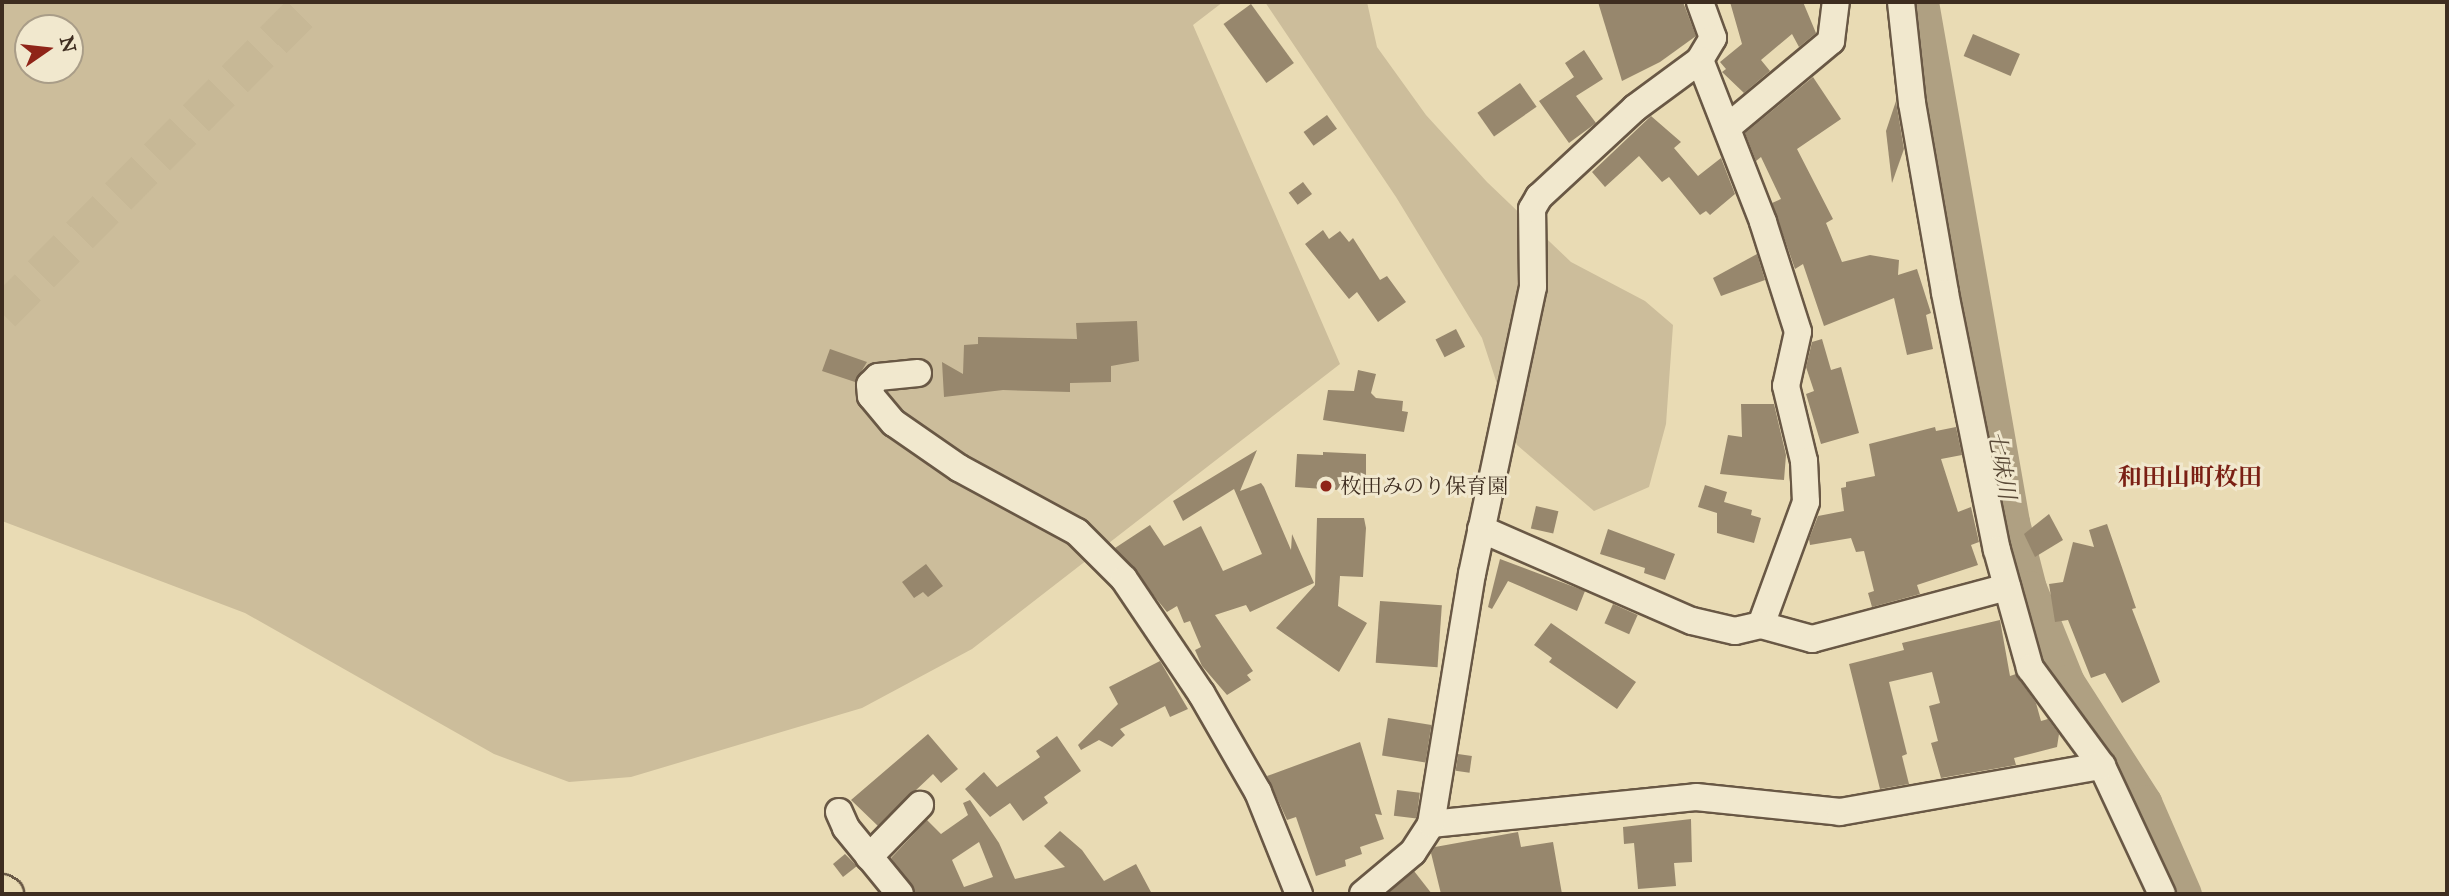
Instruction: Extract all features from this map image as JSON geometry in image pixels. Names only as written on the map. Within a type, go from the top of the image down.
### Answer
[{"type":"main road","points":[[2,891],[7,894]]},
{"type":"street","points":[[1363,894],[1413,852],[1430,824],[1481,529],[1492,499],[1533,288],[1532,209],[1539,197],[1635,108],[1700,60],[1713,38],[1700,2]]},
{"type":"street","points":[[1729,127],[1831,41],[1836,2]]},
{"type":"street","points":[[1901,2],[1912,103],[1942,280],[2007,586],[2030,668],[2102,766],[2162,894]]},
{"type":"street","points":[[1700,60],[1729,127],[1798,332],[1786,386],[1804,461],[1806,502],[1761,625]]},
{"type":"street","points":[[918,373],[878,377],[870,385],[871,396],[894,423],[959,468],[1077,532],[1124,579],[1201,693],[1258,792],[1298,894]]},
{"type":"street","points":[[1481,529],[1692,621],[1735,631],[1761,625],[1812,639],[2007,586]]},
{"type":"street","points":[[1430,824],[1696,797],[1840,812],[2102,766]]},
{"type":"street","points":[[869,857],[920,805]]},
{"type":"street","points":[[839,812],[869,857],[900,894]]},
{"type":"shaded area","points":[[2,2],[1223,2],[1193,25],[1340,364],[972,649],[862,708],[631,777],[569,782],[494,754],[245,613],[2,521]]},
{"type":"shaded area","points":[[1265,2],[1367,2],[1377,47],[1426,115],[1487,182],[1571,262],[1645,301],[1673,325],[1666,424],[1649,487],[1594,511],[1517,445],[1482,338],[1396,197]]},
{"type":"building","points":[[1598,2],[1683,2],[1696,36],[1660,62],[1622,81]]},
{"type":"building","points":[[1730,2],[1803,2],[1816,33],[1799,47],[1792,34],[1761,60],[1770,71],[1744,93],[1722,72],[1726,69],[1720,62],[1742,44]]},
{"type":"building","points":[[1251,4],[1294,63],[1266,83],[1223,24]]},
{"type":"building","points":[[1973,34],[2020,54],[2011,76],[1964,56]]},
{"type":"building","points":[[1584,50],[1603,79],[1576,96],[1596,123],[1569,143],[1539,101],[1574,77],[1565,63]]},
{"type":"building","points":[[1813,77],[1841,119],[1797,149],[1833,219],[1826,223],[1842,262],[1870,255],[1899,260],[1898,275],[1917,269],[1931,313],[1926,315],[1933,349],[1907,355],[1894,298],[1824,326],[1803,264],[1795,269],[1772,203],[1781,199],[1761,157],[1756,161],[1745,133]]},
{"type":"building","points":[[1520,83],[1537,107],[1494,137],[1477,113]]},
{"type":"building","points":[[1896,101],[1904,149],[1892,183],[1886,131]]},
{"type":"building","points":[[1327,115],[1337,129],[1314,146],[1304,132]]},
{"type":"building","points":[[1651,116],[1681,142],[1674,148],[1698,176],[1721,158],[1735,194],[1710,215],[1706,211],[1700,215],[1669,177],[1662,182],[1639,156],[1605,187],[1592,172]]},
{"type":"building","points":[[1303,182],[1312,194],[1298,205],[1289,193]]},
{"type":"building","points":[[1323,230],[1329,239],[1340,231],[1349,242],[1353,238],[1380,280],[1387,276],[1406,302],[1378,322],[1357,292],[1349,299],[1305,244]]},
{"type":"building","points":[[1757,254],[1765,280],[1721,296],[1713,278]]},
{"type":"building","points":[[1137,321],[1139,361],[1111,366],[1111,382],[1070,383],[1070,392],[1003,390],[944,397],[942,362],[963,374],[964,345],[978,344],[978,337],[1077,339],[1076,323]]},
{"type":"building","points":[[1456,329],[1465,347],[1445,357],[1436,339]]},
{"type":"building","points":[[1822,339],[1831,370],[1841,367],[1859,433],[1821,444],[1806,394],[1814,391],[1806,367],[1812,342]]},
{"type":"building","points":[[830,349],[867,362],[855,382],[822,371]]},
{"type":"building","points":[[1358,370],[1376,374],[1371,393],[1376,398],[1403,401],[1402,411],[1408,412],[1404,432],[1323,420],[1328,390],[1354,391]]},
{"type":"building","points":[[1741,404],[1774,404],[1786,455],[1784,480],[1720,474],[1728,435],[1742,437]]},
{"type":"building","points":[[1935,427],[1936,431],[1956,427],[1962,455],[1941,459],[1958,512],[1971,507],[1979,542],[1971,545],[1978,565],[1917,585],[1920,594],[1872,607],[1868,593],[1874,591],[1864,551],[1856,552],[1851,538],[1810,545],[1809,539],[1818,516],[1844,511],[1841,488],[1846,487],[1846,482],[1875,476],[1869,444]]},
{"type":"building","points":[[1257,450],[1240,491],[1261,483],[1291,550],[1292,534],[1314,583],[1250,612],[1246,605],[1215,615],[1253,671],[1247,675],[1251,680],[1227,695],[1202,666],[1195,650],[1201,647],[1190,621],[1184,623],[1177,606],[1167,612],[1115,548],[1150,525],[1164,546],[1201,526],[1223,571],[1262,554],[1234,489],[1183,521],[1173,501]]},
{"type":"building","points":[[1323,452],[1366,454],[1366,492],[1295,487],[1297,454],[1323,455]]},
{"type":"building","points":[[1705,485],[1727,492],[1724,502],[1752,510],[1751,515],[1761,518],[1754,543],[1717,533],[1717,513],[1698,507]]},
{"type":"building","points":[[1536,506],[1558,511],[1553,534],[1531,528]]},
{"type":"building","points":[[2049,514],[2063,540],[2035,557],[2024,534]]},
{"type":"building","points":[[1317,518],[1364,518],[1366,528],[1363,577],[1340,576],[1338,606],[1367,623],[1339,672],[1276,628],[1315,585]]},
{"type":"building","points":[[2107,524],[2136,608],[2132,609],[2160,682],[2122,703],[2105,673],[2091,678],[2068,620],[2055,622],[2049,584],[2063,582],[2073,542],[2094,547],[2089,530]]},
{"type":"building","points":[[1608,529],[1675,554],[1665,580],[1644,573],[1645,568],[1600,554]]},
{"type":"building","points":[[1500,559],[1585,591],[1577,611],[1508,581],[1492,609],[1488,607]]},
{"type":"building","points":[[926,564],[943,586],[928,597],[923,592],[914,598],[902,582]]},
{"type":"building","points":[[1380,601],[1442,605],[1438,667],[1376,663]]},
{"type":"building","points":[[1613,604],[1638,615],[1629,634],[1604,623]]},
{"type":"building","points":[[2000,620],[2010,676],[2016,674],[2036,703],[2041,721],[2048,719],[2059,734],[2057,747],[2014,758],[2016,765],[1941,778],[1931,743],[1938,741],[1929,706],[1940,703],[1932,672],[1889,682],[1907,754],[1902,756],[1909,784],[1880,789],[1849,664],[1904,650],[1902,643]]},
{"type":"building","points":[[1551,623],[1636,682],[1617,709],[1549,662],[1552,658],[1534,645]]},
{"type":"building","points":[[1160,661],[1188,709],[1170,717],[1165,706],[1120,729],[1125,735],[1112,747],[1099,740],[1081,750],[1078,745],[1118,704],[1109,687]]},
{"type":"building","points":[[1388,718],[1431,725],[1426,762],[1382,756]]},
{"type":"building","points":[[928,734],[958,769],[941,783],[933,774],[878,826],[851,800]]},
{"type":"building","points":[[1057,736],[1081,771],[1044,797],[1048,803],[1023,821],[1010,803],[990,817],[965,789],[984,772],[997,787],[1040,757],[1036,751]]},
{"type":"building","points":[[1360,742],[1382,815],[1375,814],[1384,839],[1360,847],[1362,854],[1345,860],[1346,866],[1316,876],[1296,817],[1287,820],[1267,776]]},
{"type":"building","points":[[1458,754],[1472,756],[1469,773],[1456,771]]},
{"type":"building","points":[[1397,790],[1420,793],[1417,819],[1394,816]]},
{"type":"building","points":[[970,800],[999,843],[1015,879],[1065,867],[1044,846],[1060,831],[1082,850],[1104,881],[1136,864],[1152,894],[915,894],[891,858],[927,820],[941,834],[968,815],[963,803]],"holes":[[[979,842],[993,877],[964,887],[952,860]]]},
{"type":"building","points":[[1691,819],[1692,862],[1674,863],[1676,886],[1638,889],[1634,843],[1624,844],[1623,827]]},
{"type":"building","points":[[1518,832],[1521,847],[1553,842],[1562,894],[1441,894],[1431,853],[1435,847]]},
{"type":"building","points":[[845,854],[857,866],[843,877],[833,864]]},
{"type":"building","points":[[1414,871],[1432,894],[1387,894]]},
{"type":"waterway","name":"七味川","points":[[1921,2],[2012,522],[2029,588],[2067,682],[2144,802],[2184,894]]},
{"type":"tunnel","points":[[2,313],[311,2]]},
{"type":"place","name":"枚田みのり保育園","points":[[1326,486]]},
{"type":"district","name":"和田山町枚田","points":[[2190,478]]}]
